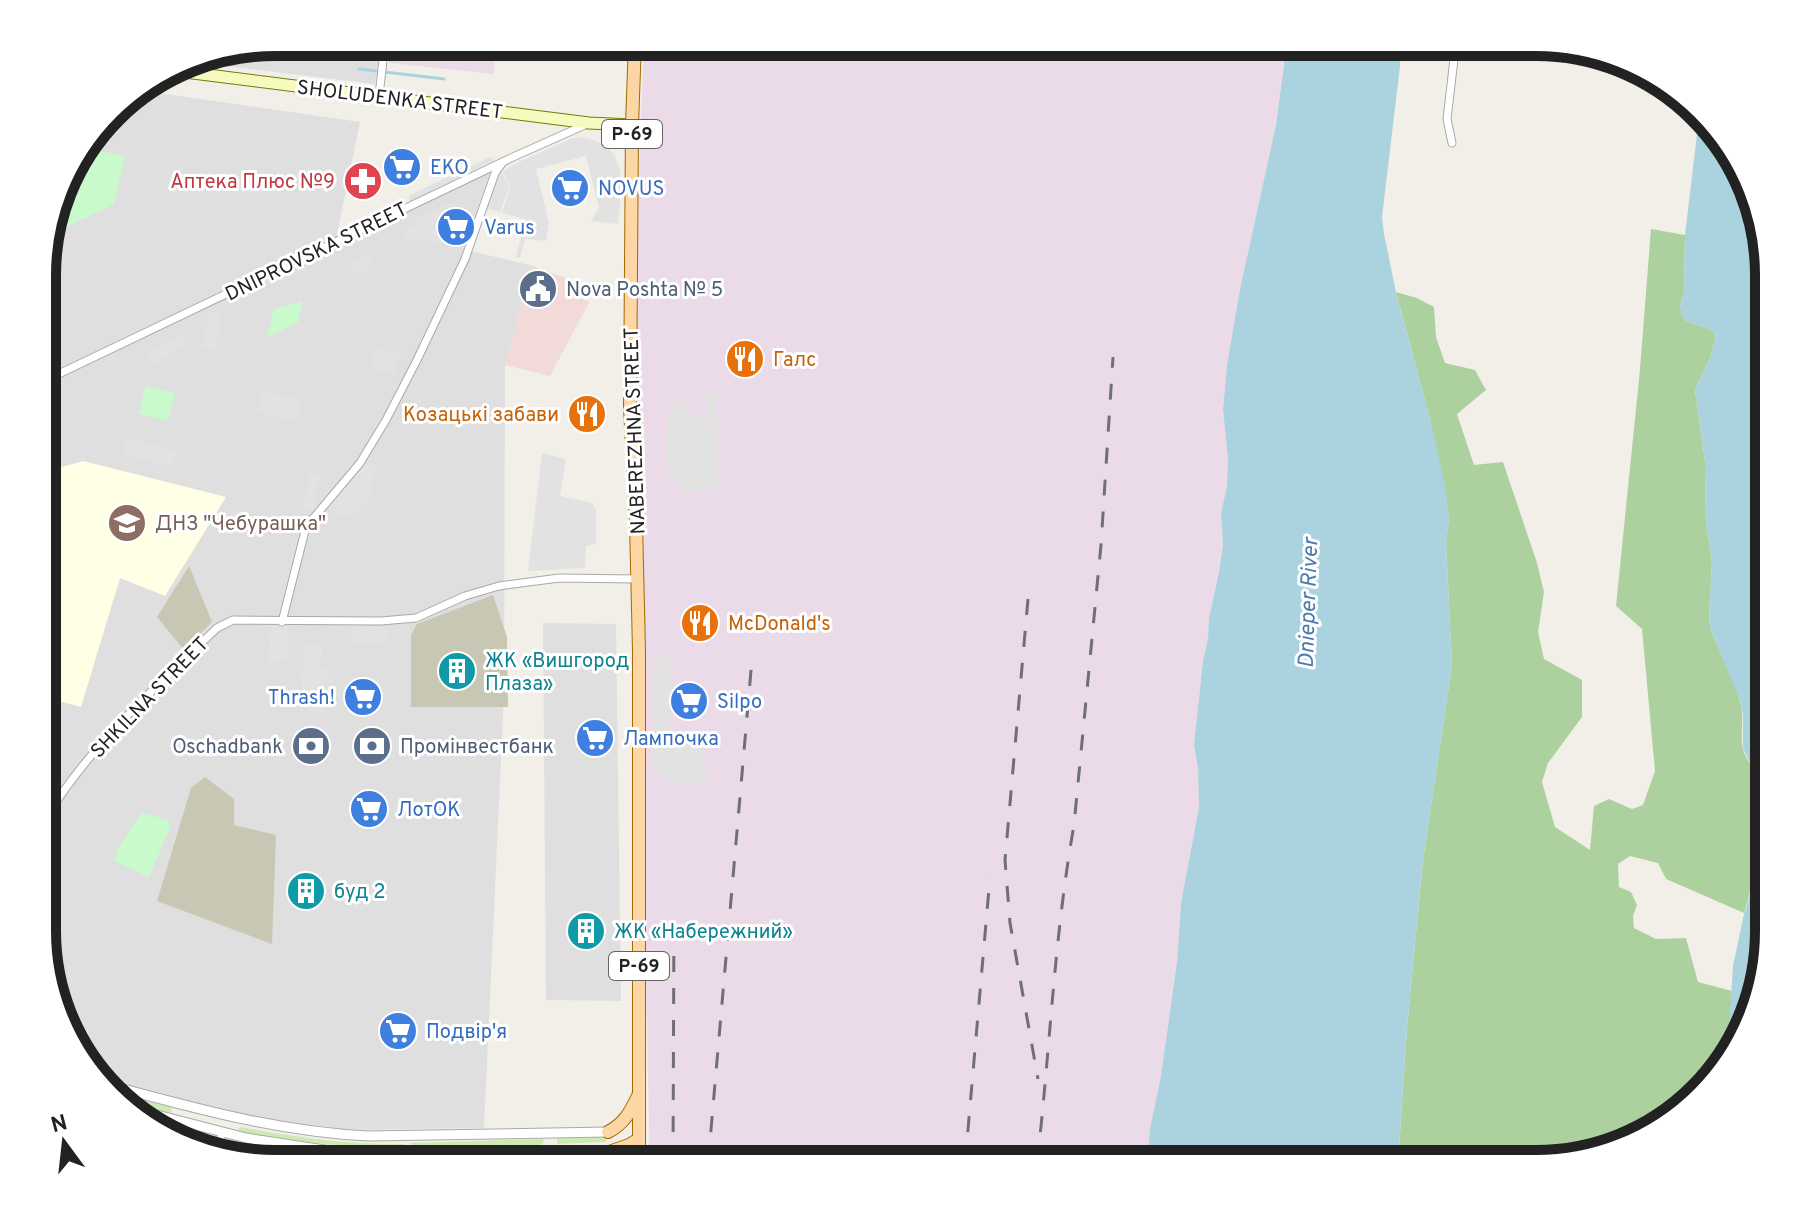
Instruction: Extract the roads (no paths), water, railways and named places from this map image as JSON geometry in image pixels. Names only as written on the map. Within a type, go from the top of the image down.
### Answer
[{"type":"main road","name":"NABEREZHNA STREET","points":[[634,56],[630,408],[638,579],[639,1150]]},
{"type":"main road","name":"SHOLUDENKA STREET","points":[[192,73],[589,123],[632,125]]},
{"type":"main road","points":[[608,1132],[628,1117],[639,1093]]},
{"type":"main road","points":[[608,1132],[629,1134],[639,1139]]},
{"type":"main road","points":[[614,1150],[639,1139]]},
{"type":"street","points":[[379,96],[383,56]]},
{"type":"street","points":[[1452,143],[1447,119],[1454,56]]},
{"type":"street","name":"DNIPROVSKA STREET","points":[[56,375],[505,160],[589,123]]},
{"type":"street","points":[[505,160],[495,173],[465,259],[386,420],[360,463],[306,527],[282,622],[416,618],[465,596],[499,586],[559,578],[638,579]]},
{"type":"street","name":"SHKILNA STREET","points":[[56,801],[115,728],[217,628],[233,620],[282,622]]},
{"type":"street","points":[[124,1089],[266,1125],[331,1134],[608,1132]]},
{"type":"street","points":[[156,1115],[281,1145],[323,1150]]},
{"type":"street","points":[[220,1143],[225,1116]]},
{"type":"street","points":[[550,1133],[550,1150]]},
{"type":"water","name":"Dnieper River","points":[[1285,56],[1400,56],[1382,217],[1396,292],[1446,490],[1452,665],[1423,860],[1399,1150],[1148,1150],[1177,962],[1181,903],[1199,807],[1194,745],[1209,618],[1223,545],[1221,513],[1227,486],[1228,460],[1223,409],[1227,365],[1240,289],[1276,125]]},
{"type":"water","points":[[1698,128],[1726,165],[1738,191],[1748,218],[1755,260],[1755,770],[1743,748],[1741,703],[1709,619],[1712,561],[1705,514],[1706,468],[1695,390],[1716,336],[1710,329],[1686,321],[1681,314],[1685,235]]},
{"type":"water","points":[[1755,879],[1755,946],[1751,974],[1729,1034],[1733,966]]},
{"type":"waterway","points":[[359,69],[444,79]]},
{"type":"railway","points":[[1038,1150],[1101,545],[1113,357]]},
{"type":"railway","points":[[1028,599],[1005,860],[1010,923],[1038,1079]]},
{"type":"railway","points":[[709,1150],[752,659]]},
{"type":"railway","points":[[966,1150],[990,877]]},
{"type":"railway","points":[[673,1150],[674,908]]},
{"type":"railway","points":[[842,1150],[843,1136]]},
{"type":"place","name":"EKO","points":[[402,167]]},
{"type":"place","name":"Аптека Плюс №9","points":[[363,181]]},
{"type":"place","name":"NOVUS","points":[[570,188]]},
{"type":"place","name":"Varus","points":[[456,227]]},
{"type":"place","name":"Nova Poshta № 5","points":[[538,289]]},
{"type":"place","name":"Галс","points":[[745,359]]},
{"type":"place","name":"Козацькі забави","points":[[587,414]]},
{"type":"place","name":"ДНЗ \"Чебурашка\"","points":[[127,523]]},
{"type":"place","name":"McDonald's","points":[[700,623]]},
{"type":"place","name":"ЖК «Вишгород Плаза»","points":[[457,671]]},
{"type":"place","name":"Thrash!","points":[[363,697]]},
{"type":"place","name":"Silpo","points":[[689,701]]},
{"type":"place","name":"Лампочка","points":[[595,738]]},
{"type":"place","name":"Oschadbank","points":[[311,746]]},
{"type":"place","name":"Промінвестбанк","points":[[372,746]]},
{"type":"place","name":"ЛотОК","points":[[369,809]]},
{"type":"place","name":"буд 2","points":[[306,891]]},
{"type":"place","name":"ЖК «Набережний»","points":[[586,931]]},
{"type":"place","name":"Подвір'я","points":[[398,1031]]}]
